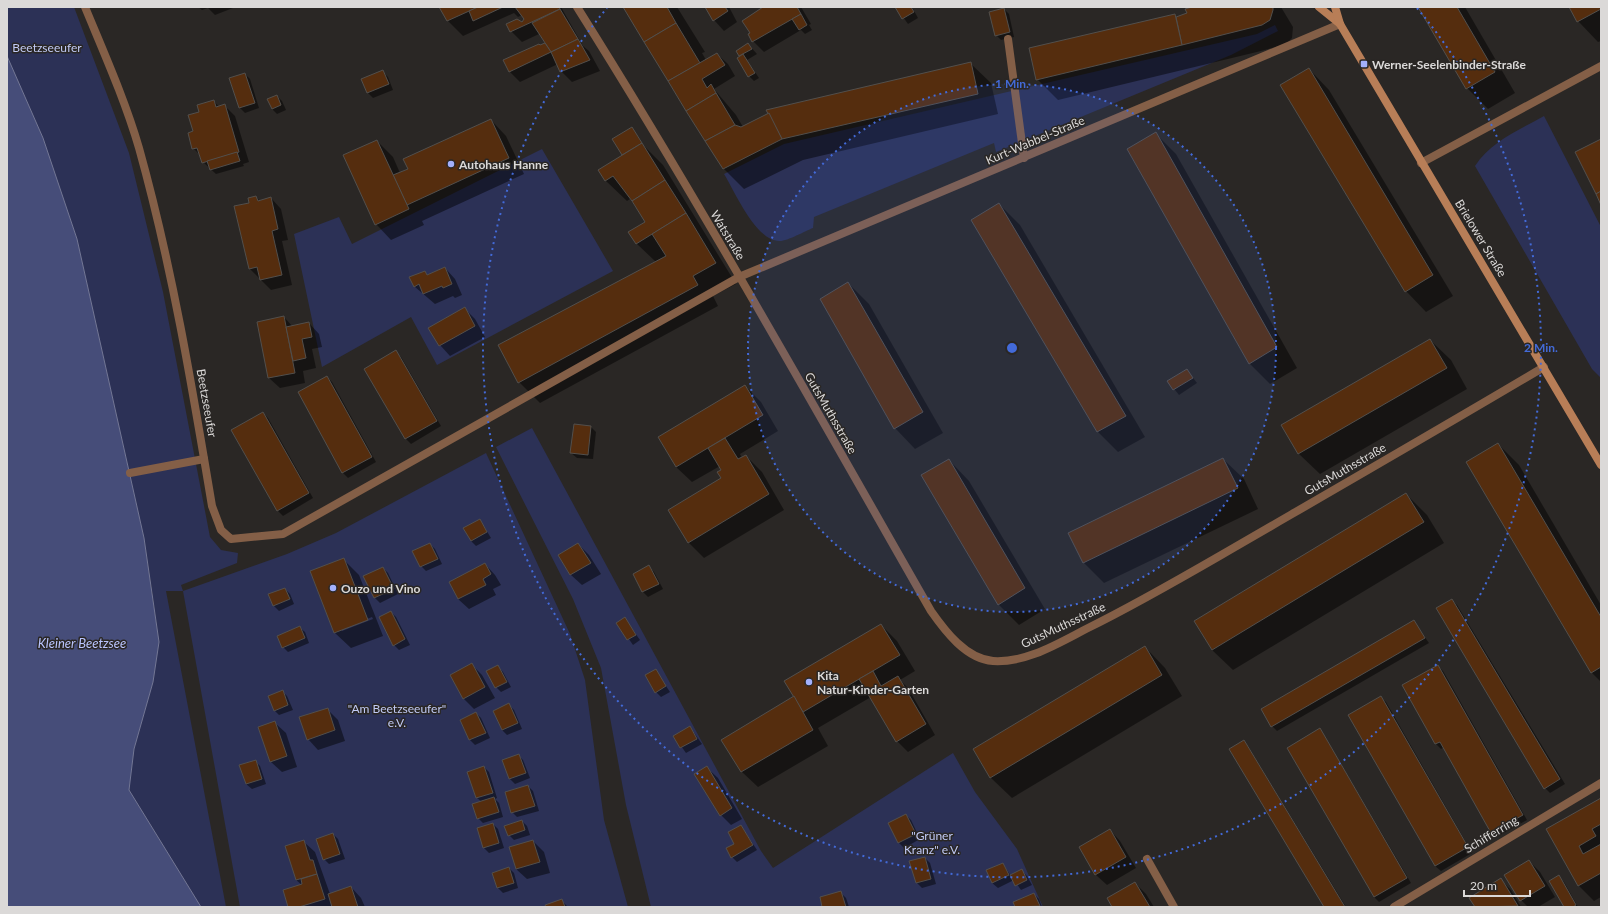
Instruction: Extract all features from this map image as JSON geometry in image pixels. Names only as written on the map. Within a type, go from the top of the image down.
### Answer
[{"type":"main road","name":"Brielower Straße","points":[[1319,7],[1340,24]]},
{"type":"main road","name":"Brielower Straße","points":[[1335,7],[1340,24],[1601,465]]},
{"type":"street","name":"Beetzseeufer","points":[[85,7],[117,86],[140,154],[175,291],[212,506],[221,530],[231,539],[265,537],[283,534],[476,426]]},
{"type":"street","name":"Watstraße","points":[[476,426],[739,277],[616,69],[577,7]]},
{"type":"street","name":"Kurt-Wabbel-Straße","points":[[739,277],[1340,24]]},
{"type":"street","points":[[1008,39],[1024,158]]},
{"type":"street","points":[[1422,163],[1601,66]]},
{"type":"street","name":"GutsMuthsstraße","points":[[739,277],[931,611],[945,631],[960,645],[974,654],[991,661],[1016,660],[1035,654],[1132,606],[1544,367]]},
{"type":"street","points":[[130,473],[204,459]]},
{"type":"street","name":"Schifferring","points":[[1394,907],[1601,782]]},
{"type":"street","points":[[1146,860],[1174,907]]},
{"type":"green space","name":"Beetzseeufer","points":[[7,7],[74,7],[129,153],[163,292],[210,537],[221,550],[238,553],[237,563],[181,585],[183,591],[166,591],[226,907],[201,907],[129,790],[134,749],[153,682],[159,642],[144,538],[77,239],[43,138],[7,56]]},
{"type":"green space","points":[[1275,25],[1278,31],[1231,55],[996,152],[994,143],[814,217],[813,228],[786,240],[779,241],[770,239],[754,225],[724,174],[784,144],[1257,34]]},
{"type":"green space","points":[[1544,116],[1601,227],[1601,378],[1592,369],[1475,166],[1497,143],[1515,131]]},
{"type":"green space","points":[[542,149],[613,271],[437,365],[411,317],[322,367],[294,234],[339,217],[352,244]]},
{"type":"green space","name":"\"Grüner Kranz\" e.V.","points":[[532,428],[761,851],[773,868],[953,753],[975,792],[1017,849],[1043,907],[651,907],[626,805],[601,668],[573,599],[496,447]]},
{"type":"green space","name":"\"Am Beetzseeufer\" e.V.","points":[[486,453],[570,634],[585,680],[604,820],[628,907],[240,907],[183,591],[287,554],[336,533]]},
{"type":"water","name":"Kleiner Beetzsee","points":[[7,56],[43,138],[77,239],[144,538],[159,642],[153,682],[134,749],[129,790],[201,907],[7,907]]},
{"type":"building","points":[[439,7],[478,7],[447,21]]},
{"type":"building","points":[[478,7],[503,7],[473,21],[469,11]]},
{"type":"building","points":[[515,7],[559,7],[560,9],[510,32],[506,24],[517,19],[522,22],[524,19]]},
{"type":"building","points":[[623,7],[667,7],[676,23],[644,42]]},
{"type":"building","points":[[705,7],[725,7],[728,11],[713,21]]},
{"type":"building","points":[[763,7],[797,7],[801,14],[752,42],[748,34],[750,33],[742,21]]},
{"type":"building","points":[[895,7],[911,7],[914,12],[902,19]]},
{"type":"building","points":[[1192,7],[1273,7],[1273,10],[1270,20],[1262,25],[1182,45],[1176,17],[1187,13],[1185,9]]},
{"type":"building","points":[[1418,7],[1457,7],[1495,72],[1466,89]]},
{"type":"building","points":[[1569,7],[1601,7],[1601,9],[1577,22]]},
{"type":"building","points":[[1004,8],[1010,32],[995,36],[989,12]]},
{"type":"building","points":[[560,9],[578,39],[551,52],[532,23]]},
{"type":"building","points":[[801,14],[807,25],[799,30],[792,19]]},
{"type":"building","points":[[1175,14],[1182,45],[1036,80],[1029,48]]},
{"type":"building","points":[[676,23],[700,63],[668,81],[644,42]]},
{"type":"building","points":[[578,39],[590,60],[560,72],[551,52]]},
{"type":"building","points":[[545,43],[551,52],[509,72],[503,60],[539,44]]},
{"type":"building","points":[[748,43],[752,49],[739,56],[736,51]]},
{"type":"building","points":[[717,53],[725,65],[702,79],[707,88],[711,84],[716,93],[686,111],[668,81]]},
{"type":"building","points":[[743,54],[755,73],[748,77],[737,58]]},
{"type":"building","points":[[971,62],[978,94],[782,139],[766,110]]},
{"type":"building","points":[[1309,68],[1433,275],[1405,292],[1280,85]]},
{"type":"building","points":[[383,70],[389,84],[367,93],[361,79]]},
{"type":"building","points":[[245,73],[255,103],[239,108],[229,78]]},
{"type":"building","points":[[716,93],[735,125],[705,141],[686,111]]},
{"type":"building","points":[[277,95],[281,105],[272,109],[267,99]]},
{"type":"building","points":[[214,100],[216,107],[225,104],[239,152],[202,163],[197,148],[192,149],[188,133],[193,131],[188,115],[199,112],[197,105]]},
{"type":"building","points":[[769,113],[782,139],[723,169],[705,141],[735,125],[741,127]]},
{"type":"building","name":"Autohaus Hanne","points":[[491,119],[509,158],[407,205],[393,175],[408,169],[403,159]]},
{"type":"building","points":[[632,127],[642,143],[622,155],[612,139]]},
{"type":"building","points":[[1156,132],[1277,347],[1249,364],[1127,149]]},
{"type":"building","points":[[1601,139],[1601,191],[1596,194],[1575,152]]},
{"type":"building","points":[[377,140],[409,209],[375,225],[343,155]]},
{"type":"building","points":[[642,143],[665,180],[632,201],[613,176],[605,181],[598,170]]},
{"type":"building","points":[[237,152],[240,161],[210,170],[207,161]]},
{"type":"building","points":[[665,180],[686,213],[636,244],[628,232],[645,222],[632,201]]},
{"type":"building","points":[[1601,191],[1601,205],[1596,194]]},
{"type":"building","points":[[256,196],[258,201],[271,197],[278,229],[272,231],[282,275],[260,280],[257,267],[249,269],[234,206],[249,203],[248,198]]},
{"type":"building","points":[[999,203],[1126,416],[1097,432],[971,220]]},
{"type":"building","points":[[686,213],[716,263],[693,276],[698,285],[518,383],[498,345],[666,256],[652,234]]},
{"type":"building","points":[[445,267],[452,284],[443,288],[442,286],[423,294],[419,284],[414,287],[409,277],[425,271],[427,275]]},
{"type":"building","points":[[848,282],[923,412],[894,429],[820,299]]},
{"type":"building","points":[[465,307],[475,326],[439,346],[428,328]]},
{"type":"building","points":[[284,316],[295,373],[268,378],[257,322]]},
{"type":"building","points":[[309,322],[312,337],[302,339],[306,358],[293,361],[286,327]]},
{"type":"building","points":[[1430,339],[1447,368],[1298,454],[1281,425]]},
{"type":"building","points":[[396,350],[437,421],[405,439],[364,369]]},
{"type":"building","points":[[1187,369],[1193,378],[1173,390],[1167,381]]},
{"type":"building","points":[[327,376],[372,457],[342,473],[298,392]]},
{"type":"building","points":[[745,385],[763,415],[676,467],[658,437]]},
{"type":"building","points":[[263,412],[309,493],[277,511],[231,430]]},
{"type":"building","points":[[574,424],[591,426],[588,455],[570,453]]},
{"type":"building","points":[[725,438],[738,459],[746,455],[769,494],[688,543],[668,510],[721,478],[717,472],[721,470],[708,448]]},
{"type":"building","points":[[1498,443],[1601,617],[1601,667],[1591,673],[1466,462]]},
{"type":"building","points":[[1223,458],[1238,488],[1083,563],[1068,533]]},
{"type":"building","points":[[949,459],[1025,588],[998,605],[921,475]]},
{"type":"building","points":[[1406,493],[1424,522],[1212,650],[1194,621]]},
{"type":"building","points":[[480,519],[487,532],[471,541],[463,528]]},
{"type":"building","points":[[430,543],[438,559],[420,567],[412,551]]},
{"type":"building","points":[[578,543],[591,563],[570,575],[558,555]]},
{"type":"building","points":[[344,558],[368,620],[334,633],[310,571]]},
{"type":"building","points":[[485,563],[491,574],[483,579],[486,585],[458,599],[449,582]]},
{"type":"building","points":[[649,565],[659,584],[642,592],[633,574]]},
{"type":"building","points":[[383,567],[394,589],[374,598],[363,576]]},
{"type":"building","points":[[285,588],[290,599],[273,606],[268,594]]},
{"type":"building","points":[[1452,599],[1560,779],[1544,789],[1436,608]]},
{"type":"building","points":[[391,611],[405,639],[393,646],[379,617]]},
{"type":"building","points":[[625,617],[636,635],[627,640],[616,623]]},
{"type":"building","points":[[1414,620],[1425,638],[1271,727],[1261,709]]},
{"type":"building","points":[[881,624],[900,655],[803,712],[784,681]]},
{"type":"building","points":[[300,626],[305,638],[282,648],[277,636]]},
{"type":"building","points":[[1145,646],[1162,675],[990,778],[973,749]]},
{"type":"building","points":[[472,663],[485,687],[463,699],[450,675]]},
{"type":"building","points":[[498,665],[507,682],[495,688],[486,671]]},
{"type":"building","points":[[1438,665],[1523,815],[1491,833],[1440,742],[1435,744],[1402,685]]},
{"type":"building","points":[[656,669],[666,686],[655,693],[645,675]]},
{"type":"building","points":[[873,671],[881,686],[898,676],[926,724],[896,742],[859,679]]},
{"type":"building","points":[[283,690],[288,705],[274,711],[268,696]]},
{"type":"building","points":[[794,696],[813,730],[741,772],[721,740]]},
{"type":"building","points":[[1381,696],[1468,847],[1435,866],[1348,715]]},
{"type":"building","points":[[509,703],[518,723],[502,730],[493,711]]},
{"type":"building","points":[[328,708],[335,730],[307,740],[299,717]]},
{"type":"building","points":[[476,712],[486,733],[469,740],[460,720]]},
{"type":"building","points":[[275,721],[287,756],[270,762],[258,727]]},
{"type":"building","points":[[690,726],[697,739],[680,748],[673,736]]},
{"type":"building","points":[[1320,728],[1407,878],[1374,897],[1287,748]]},
{"type":"building","points":[[1244,740],[1345,907],[1324,907],[1229,749]]},
{"type":"building","points":[[519,754],[526,773],[509,779],[502,760]]},
{"type":"building","points":[[256,760],[262,779],[246,784],[239,765]]},
{"type":"building","points":[[484,766],[493,793],[476,798],[467,772]]},
{"type":"building","points":[[707,766],[732,808],[720,816],[694,774]]},
{"type":"building","points":[[528,785],[535,806],[511,813],[505,792]]},
{"type":"building","points":[[494,797],[499,812],[477,819],[472,804]]},
{"type":"building","points":[[1601,798],[1601,824],[1592,829],[1596,836],[1579,846],[1583,854],[1601,844],[1601,873],[1578,886],[1546,829]]},
{"type":"building","points":[[906,814],[916,834],[898,843],[888,823]]},
{"type":"building","points":[[522,820],[525,830],[508,836],[504,826]]},
{"type":"building","points":[[493,823],[499,843],[483,848],[477,828]]},
{"type":"building","points":[[741,825],[753,845],[731,858],[726,848],[734,844],[728,832]]},
{"type":"building","points":[[1110,829],[1126,857],[1095,875],[1079,847]]},
{"type":"building","points":[[333,833],[340,854],[323,860],[316,839]]},
{"type":"building","points":[[304,840],[310,860],[313,860],[317,874],[296,880],[285,846]]},
{"type":"building","points":[[533,840],[540,862],[516,869],[509,847]]},
{"type":"building","points":[[925,857],[931,879],[916,883],[909,861]]},
{"type":"building","points":[[1529,860],[1545,886],[1520,901],[1504,875]]},
{"type":"building","points":[[1003,863],[1009,875],[992,883],[986,870]]},
{"type":"building","points":[[509,867],[514,883],[497,888],[492,873]]},
{"type":"building","points":[[1022,869],[1027,880],[1015,886],[1010,875]]},
{"type":"building","points":[[317,874],[325,899],[299,907],[288,907],[283,890],[302,884],[301,879]]},
{"type":"building","points":[[1559,875],[1576,905],[1573,907],[1564,907],[1549,881]]},
{"type":"building","points":[[1501,878],[1518,906],[1475,907],[1469,898]]},
{"type":"building","points":[[1135,882],[1150,907],[1112,907],[1107,898]]},
{"type":"building","points":[[351,886],[358,907],[332,907],[328,894]]},
{"type":"building","points":[[841,891],[846,907],[822,907],[820,897]]},
{"type":"building","points":[[1034,893],[1040,906],[1015,907],[1013,902]]},
{"type":"building","points":[[562,899],[565,907],[546,907],[545,905]]},
{"type":"place","name":"Werner-Seelenbinder-Straße","points":[[1364,64]]},
{"type":"place","name":"Autohaus Hanne","points":[[451,164]]},
{"type":"place","name":"Ouzo und Vino","points":[[333,588]]},
{"type":"place","name":"Kita Natur-Kinder-Garten","points":[[809,682]]}]
